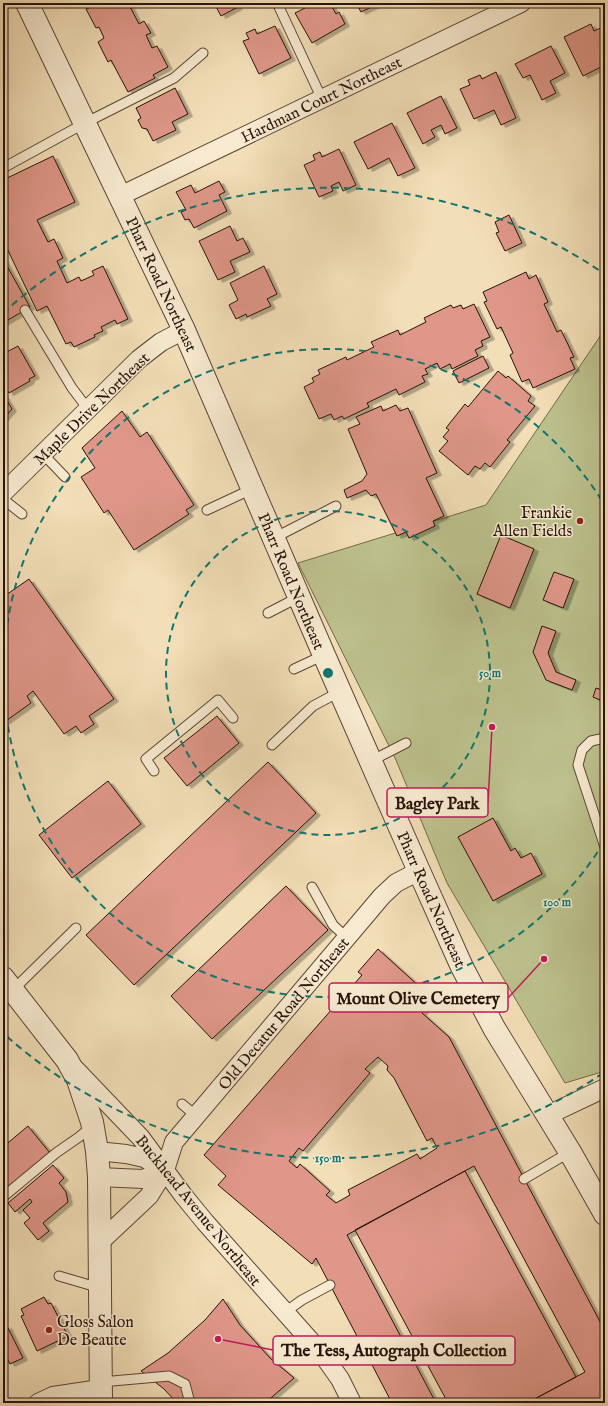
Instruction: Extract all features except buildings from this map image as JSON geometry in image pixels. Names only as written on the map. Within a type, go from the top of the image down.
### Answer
[{"type":"street","name":"Pharr Road Northeast","points":[[27,3],[184,330],[324,655],[459,960],[478,998],[570,1152],[605,1214]]},
{"type":"street","name":"Hardman Court Northeast","points":[[120,196],[521,3]]},
{"type":"street","name":"Maple Drive Northeast","points":[[3,494],[139,359],[161,342],[184,330]]},
{"type":"street","name":"Old Decatur Road Northeast","points":[[100,1242],[149,1196],[164,1170],[174,1142],[382,896],[396,883],[419,872]]},
{"type":"street","points":[[8,984],[66,1060],[78,1080],[92,1126],[97,1151],[99,1177],[100,1392],[53,1396],[38,1403]]},
{"type":"street","name":"Buckhead Avenue Northeast","points":[[66,1060],[140,1138],[205,1222],[323,1355],[340,1379],[352,1403]]},
{"type":"street","points":[[548,1115],[605,1088]]},
{"type":"street","points":[[97,1151],[126,1154],[144,1158],[164,1170]]},
{"type":"street","points":[[99,1177],[143,1178],[164,1170]]},
{"type":"lane","points":[[278,3],[278,7],[322,99]]},
{"type":"lane","points":[[3,168],[85,123],[174,78],[203,54]]},
{"type":"lane","points":[[25,310],[72,388],[88,409]]},
{"type":"lane","points":[[43,454],[65,477]]},
{"type":"lane","points":[[208,510],[252,489]]},
{"type":"lane","points":[[3,499],[22,514]]},
{"type":"lane","points":[[274,538],[336,506]]},
{"type":"lane","points":[[268,612],[300,597]]},
{"type":"lane","points":[[294,669],[324,655]]},
{"type":"lane","points":[[272,745],[313,706],[340,691]]},
{"type":"lane","points":[[154,770],[146,759],[218,700],[233,718]]},
{"type":"lane","points":[[605,738],[591,742],[582,750],[578,765],[605,847]]},
{"type":"lane","points":[[371,761],[406,743]]},
{"type":"lane","points":[[312,887],[333,925],[347,938]]},
{"type":"lane","points":[[8,984],[76,928]]},
{"type":"lane","points":[[182,1104],[196,1116]]},
{"type":"lane","points":[[3,1197],[56,1153],[92,1126]]},
{"type":"lane","points":[[524,1179],[570,1152]]},
{"type":"lane","points":[[59,1276],[100,1288]]},
{"type":"lane","points":[[285,1312],[302,1300],[330,1285]]},
{"type":"lane","points":[[100,1392],[169,1376],[185,1384],[190,1403]]},
{"type":"green space","points":[[605,329],[605,1071],[565,1083],[447,883],[396,760],[298,563],[486,505]]},
{"type":"place","name":"Frankie Allen Fields","points":[[580,521]]},
{"type":"place","name":"Bagley Park","points":[[492,727]]},
{"type":"place","name":"Mount Olive Cemetery","points":[[544,959]]},
{"type":"place","name":"Gloss Salon De Beaute","points":[[49,1330]]},
{"type":"place","name":"The Tess, Autograph Collection","points":[[218,1339]]}]
